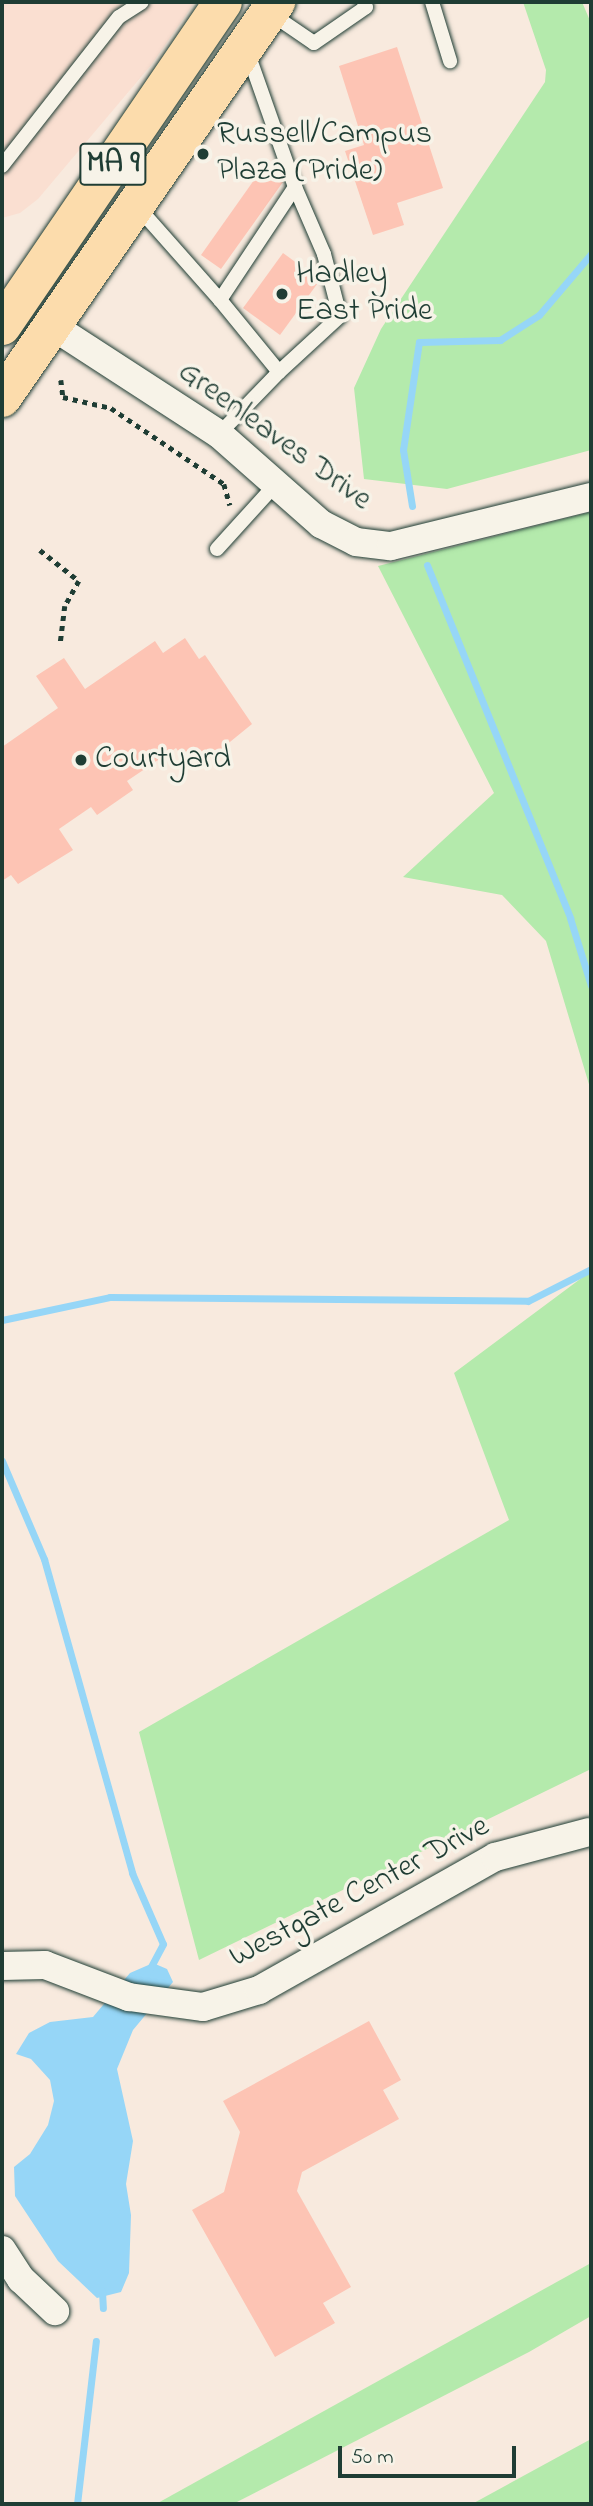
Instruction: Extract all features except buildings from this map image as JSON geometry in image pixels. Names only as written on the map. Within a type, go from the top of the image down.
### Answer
[{"type":"highway","name":"MA 9","points":[[8,305],[223,2]]},
{"type":"highway","name":"MA 9","points":[[2,398],[54,327],[135,204],[273,7]]},
{"type":"street","name":"Greenleaves Drive","points":[[54,327],[219,434],[321,523],[356,542],[391,546],[591,497]]},
{"type":"street","name":"Westgate Center Drive","points":[[2,1966],[45,1965],[88,1979],[129,1997],[170,2006],[203,2007],[259,1990],[495,1857],[589,1832]]},
{"type":"street","points":[[2,2250],[21,2279],[55,2311]]},
{"type":"lane","points":[[2,166],[118,17],[142,2]]},
{"type":"lane","points":[[273,7],[314,43],[366,7],[364,2]]},
{"type":"lane","points":[[432,2],[450,61]]},
{"type":"lane","points":[[219,434],[279,372],[340,316],[324,254],[295,187],[246,46]]},
{"type":"lane","points":[[220,300],[295,187]]},
{"type":"lane","points":[[135,204],[279,372]]},
{"type":"lane","points":[[8,305],[54,327]]},
{"type":"lane","points":[[217,549],[275,485]]},
{"type":"path","points":[[61,380],[63,397],[111,408],[224,484],[231,498],[227,512]]},
{"type":"path","points":[[40,550],[79,580],[65,606],[60,644]]},
{"type":"shaded area","points":[[2,2],[195,2],[152,64],[38,199],[20,213],[2,218]]},
{"type":"green space","points":[[523,2],[582,2],[591,23],[591,450],[447,489],[364,479],[354,388],[381,329],[545,82],[546,70]]},
{"type":"green space","points":[[591,512],[591,1091],[546,941],[502,895],[403,877],[494,793],[378,566]]},
{"type":"green space","points":[[591,1271],[591,1769],[199,1960],[139,1732],[509,1520],[454,1373]]},
{"type":"green space","points":[[591,2263],[591,2316],[529,2352],[233,2504],[156,2504]]},
{"type":"green space","points":[[591,2439],[591,2504],[472,2504]]},
{"type":"water","points":[[153,1963],[167,1969],[173,1982],[133,2030],[117,2069],[133,2141],[126,2184],[131,2215],[129,2273],[121,2292],[97,2298],[58,2261],[15,2196],[14,2167],[30,2154],[48,2125],[54,2101],[50,2080],[31,2059],[16,2054],[29,2033],[50,2022],[93,2017],[130,1973]]},
{"type":"waterway","points":[[412,506],[403,450],[419,342],[500,340],[539,315],[591,254]]},
{"type":"waterway","points":[[427,565],[570,918],[591,986]]},
{"type":"waterway","points":[[2,1320],[110,1297],[528,1301],[591,1269]]},
{"type":"waterway","points":[[2,1461],[44,1559],[132,1873],[163,1944],[149,1970]]},
{"type":"waterway","points":[[102,2291],[103,2308]]},
{"type":"waterway","points":[[77,2504],[96,2341]]},
{"type":"place","name":"Russell/Campus Plaza (Pride)","points":[[203,154]]},
{"type":"place","name":"Hadley East Pride","points":[[282,294]]},
{"type":"place","name":"Courtyard","points":[[81,760]]}]
